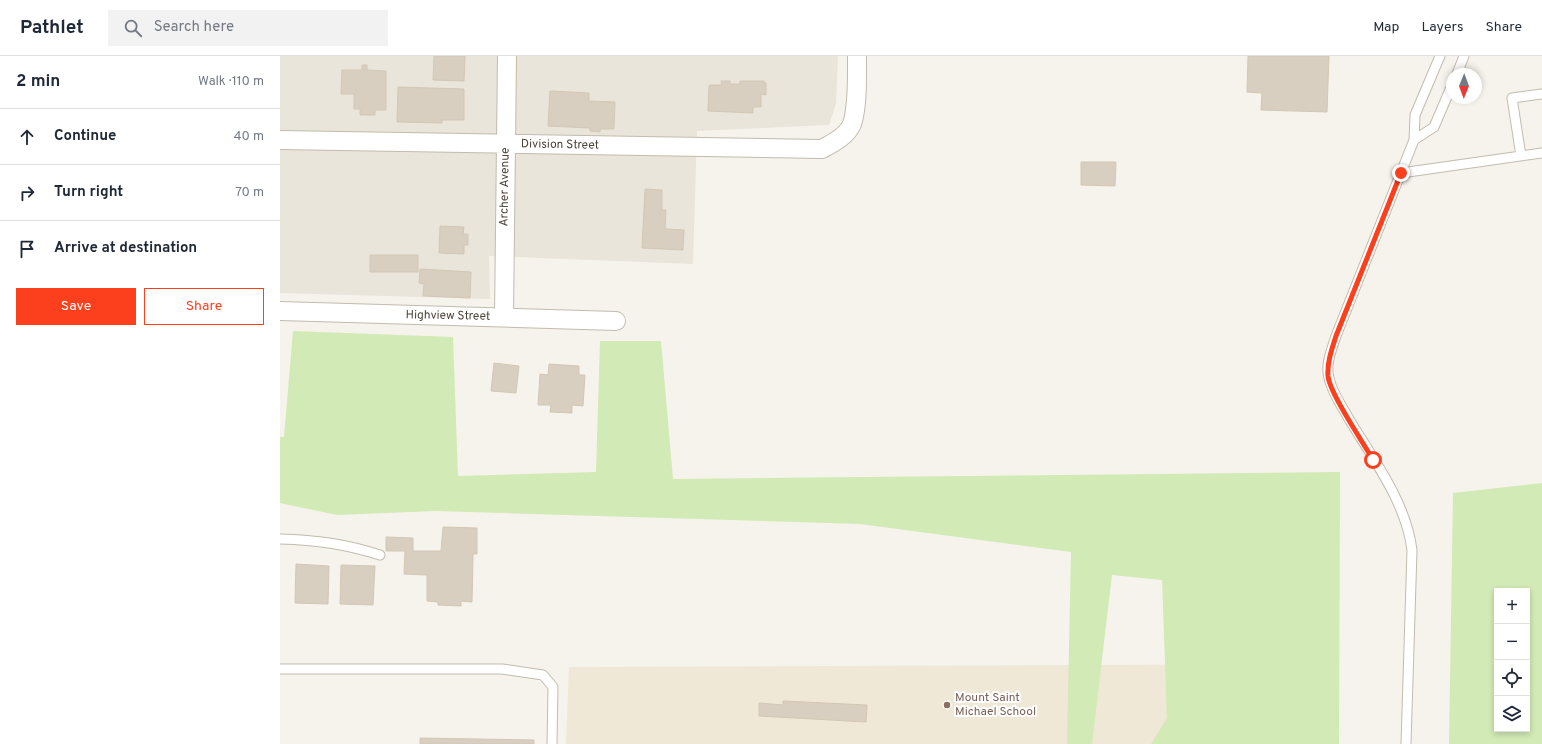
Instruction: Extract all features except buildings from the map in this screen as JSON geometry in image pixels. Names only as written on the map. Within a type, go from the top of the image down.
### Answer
[{"type":"street","name":"Archer Avenue","points":[[504,317],[507,56]]},
{"type":"street","name":"Division Street","points":[[280,140],[822,149],[838,141],[851,124],[856,92],[857,56]]},
{"type":"street","name":"Highview Street","points":[[280,311],[616,321]]},
{"type":"lane","points":[[1406,744],[1412,550],[1410,536],[1394,496],[1334,392],[1328,377],[1328,362],[1336,336],[1414,140],[1415,115],[1440,56]]},
{"type":"lane","points":[[1459,68],[1464,56]]},
{"type":"lane","points":[[1521,156],[1512,98],[1542,94]]},
{"type":"lane","points":[[1414,140],[1434,127],[1446,99]]},
{"type":"lane","points":[[1401,173],[1542,153]]},
{"type":"lane","points":[[280,539],[348,545],[380,555]]},
{"type":"lane","points":[[280,669],[502,669],[544,675],[553,687],[552,744]]},
{"type":"shaded area","points":[[280,56],[838,56],[836,104],[829,125],[697,131],[693,264],[489,256],[490,299],[280,293]]},
{"type":"shaded area","name":"Mount Saint Michael School","points":[[1329,664],[1326,744],[566,744],[569,667]]},
{"type":"green space","points":[[293,331],[453,337],[458,476],[596,472],[600,341],[661,341],[673,479],[1340,472],[1339,744],[1151,744],[1167,718],[1162,580],[1112,575],[1092,744],[1067,744],[1071,552],[860,524],[435,511],[337,515],[280,503],[280,437],[284,437]]},
{"type":"green space","points":[[1542,483],[1542,744],[1449,744],[1453,493]]},
{"type":"place","name":"Mount Saint Michael School","points":[[947,705]]},
{"type":"route","points":[[1373,460],[1334,392],[1328,377],[1328,362],[1336,336],[1401,173]]}]
